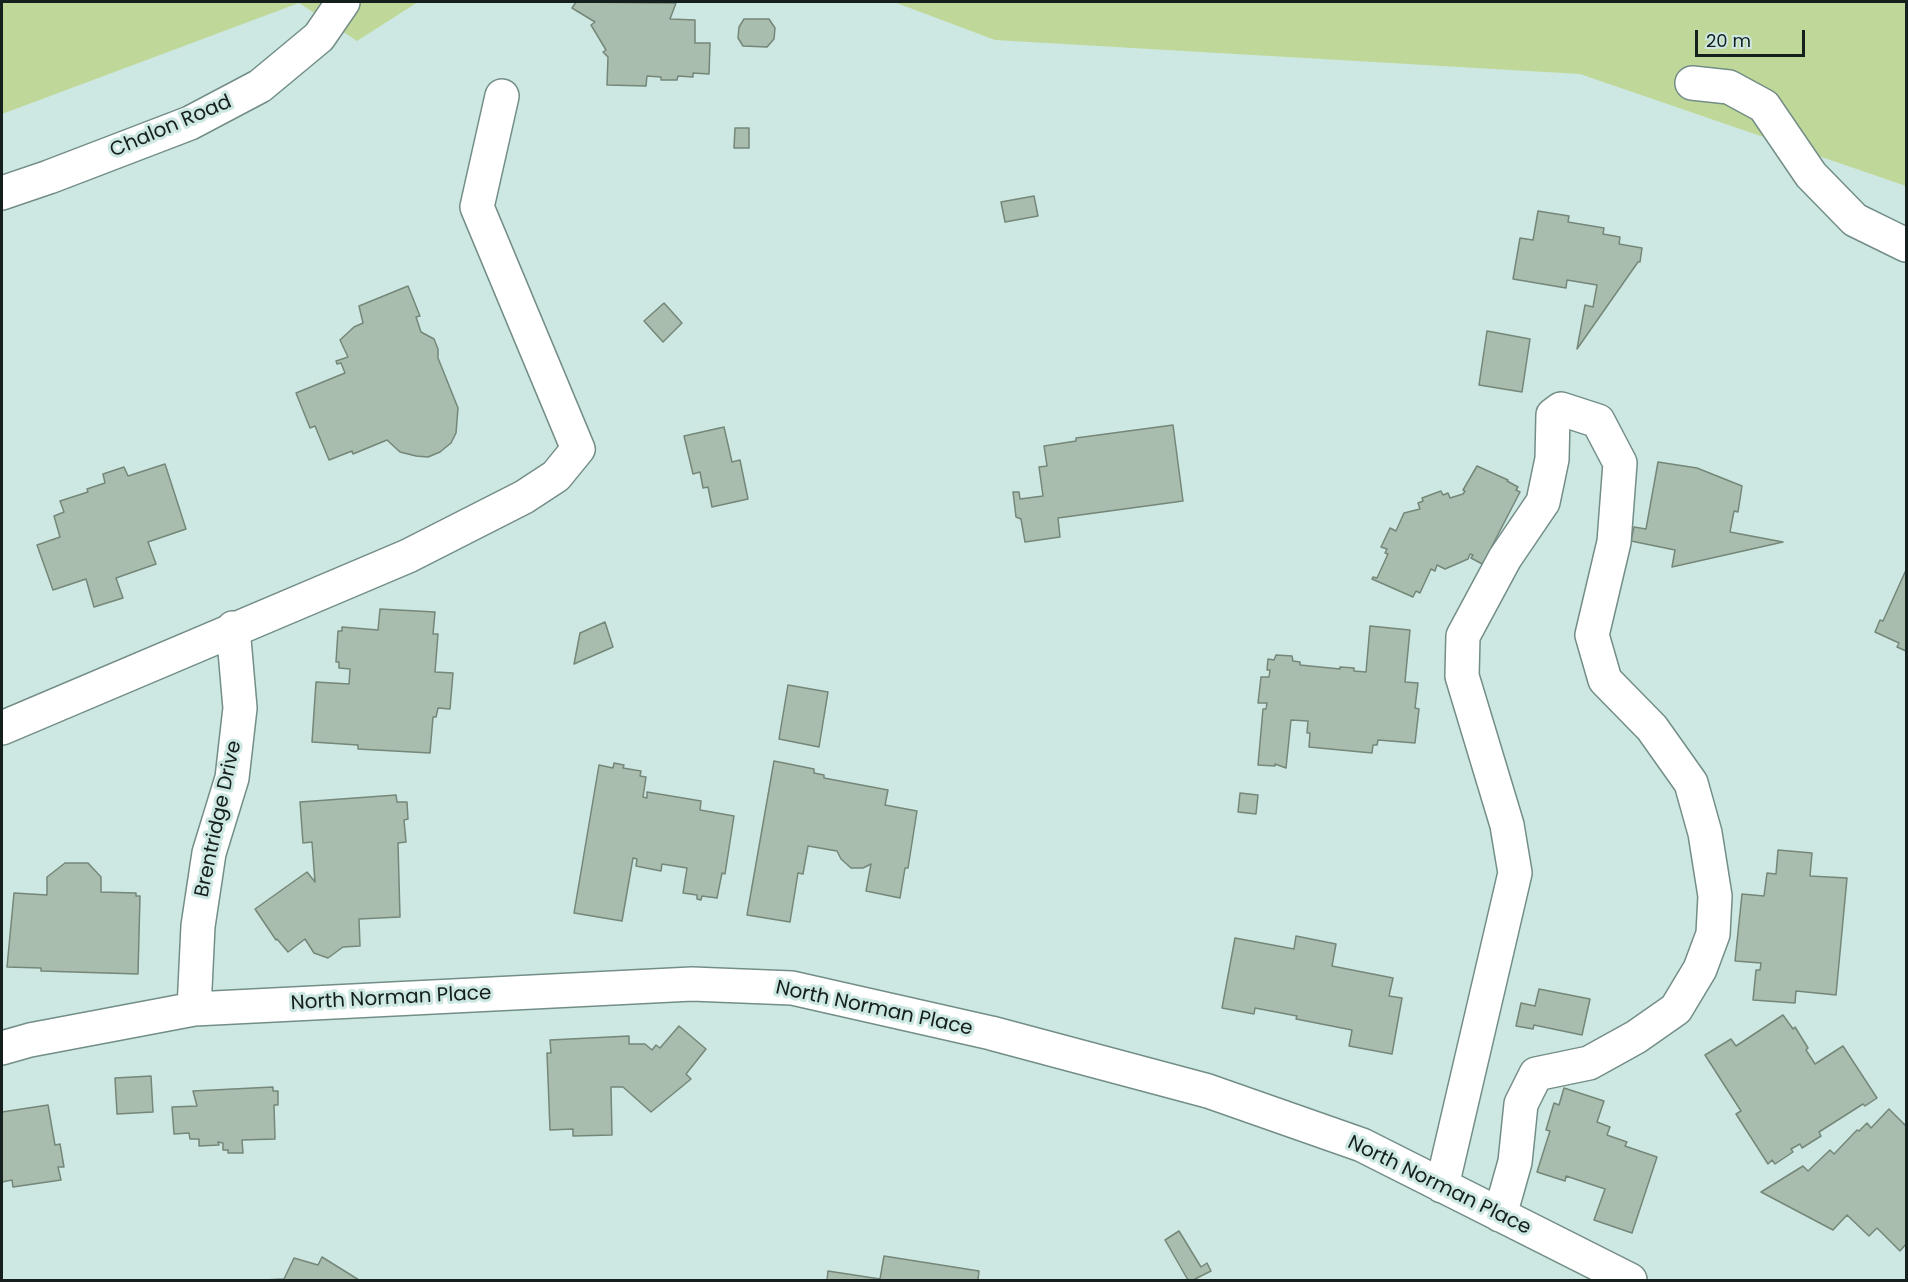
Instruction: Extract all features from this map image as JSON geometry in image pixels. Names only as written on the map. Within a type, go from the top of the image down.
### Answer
[{"type":"street","name":"Chalon Road","points":[[2,193],[190,123],[260,86],[319,37],[343,2]]},
{"type":"street","points":[[1692,83],[1729,87],[1764,106],[1811,175],[1855,220],[1906,245]]},
{"type":"street","points":[[2,728],[233,628],[408,556],[524,496],[556,476],[578,449],[477,207],[502,96]]},
{"type":"street","points":[[1442,1186],[1515,873],[1507,825],[1462,676],[1462,636],[1505,558],[1543,502],[1552,459],[1553,415],[1561,409],[1598,421],[1620,463],[1614,542],[1592,635],[1605,680],[1652,728],[1691,783],[1706,833],[1715,896],[1713,934],[1700,969],[1676,1009],[1636,1037],[1589,1063],[1536,1074],[1521,1104],[1515,1162],[1500,1215]]},
{"type":"street","name":"Brentridge Drive","points":[[194,1009],[198,926],[209,854],[232,778],[240,708],[233,628]]},
{"type":"street","name":"North Norman Place","points":[[2,1048],[30,1040],[194,1009],[692,984],[792,988],[991,1033],[1208,1091],[1362,1145],[1630,1281]]},
{"type":"green space","points":[[2,2],[418,2],[357,41],[299,3],[2,114]]},
{"type":"green space","points":[[894,2],[1906,2],[1906,186],[1580,74],[995,40]]},
{"type":"building","points":[[576,2],[676,3],[670,19],[695,20],[695,43],[710,43],[709,74],[693,73],[693,77],[678,76],[677,80],[661,80],[661,77],[647,76],[646,86],[607,85],[608,57],[603,52],[606,50],[591,25],[595,22],[572,8]]},
{"type":"building","points":[[744,19],[769,19],[775,28],[774,39],[767,47],[743,46],[738,38],[739,27]]},
{"type":"building","points":[[735,128],[749,128],[749,148],[734,148]]},
{"type":"building","points":[[1034,196],[1038,216],[1005,222],[1001,202]]},
{"type":"building","points":[[1538,211],[1569,216],[1568,222],[1604,228],[1603,234],[1620,237],[1619,244],[1642,248],[1640,262],[1577,349],[1585,305],[1593,307],[1597,285],[1567,280],[1566,288],[1513,279],[1520,238],[1533,240]]},
{"type":"building","points":[[408,286],[420,316],[416,317],[421,332],[434,339],[438,349],[438,358],[458,408],[456,433],[451,443],[440,452],[428,457],[400,452],[387,440],[353,454],[352,451],[329,460],[315,426],[310,428],[296,393],[345,373],[341,363],[337,364],[336,361],[348,357],[340,340],[354,327],[363,323],[359,306]]},
{"type":"building","points":[[664,303],[682,323],[663,342],[644,321]]},
{"type":"building","points":[[1487,331],[1530,339],[1522,392],[1479,385]]},
{"type":"building","points":[[1173,425],[1183,501],[1058,518],[1060,537],[1025,542],[1021,519],[1016,517],[1013,492],[1019,492],[1020,499],[1043,496],[1039,467],[1047,466],[1044,446],[1076,441],[1076,438]]},
{"type":"building","points":[[724,427],[732,462],[740,460],[748,499],[712,507],[708,487],[703,488],[700,472],[693,474],[684,436]]},
{"type":"building","points":[[1658,462],[1697,468],[1742,486],[1738,512],[1734,511],[1730,532],[1783,542],[1672,567],[1675,550],[1631,541],[1634,527],[1646,529]]},
{"type":"building","points":[[165,464],[186,529],[148,542],[156,564],[116,578],[123,598],[94,607],[86,579],[53,590],[37,545],[60,537],[54,516],[64,512],[60,501],[88,492],[87,489],[105,483],[103,474],[124,467],[128,476]]},
{"type":"building","points":[[1477,466],[1508,480],[1518,487],[1516,490],[1520,492],[1491,548],[1494,550],[1486,566],[1471,558],[1473,555],[1470,554],[1468,559],[1445,569],[1437,565],[1435,571],[1431,569],[1420,593],[1416,591],[1413,597],[1372,579],[1377,578],[1388,554],[1385,553],[1387,549],[1381,547],[1390,528],[1396,531],[1404,513],[1420,509],[1418,503],[1423,501],[1422,498],[1441,491],[1443,495],[1448,493],[1450,498],[1463,494]]},
{"type":"building","points":[[1906,570],[1906,651],[1897,647],[1899,643],[1875,632],[1880,620],[1883,621]]},
{"type":"building","points":[[380,609],[435,612],[433,634],[438,634],[435,672],[453,673],[450,709],[438,708],[436,717],[433,717],[430,753],[358,749],[358,745],[312,742],[316,682],[349,684],[350,669],[339,668],[339,662],[336,662],[338,631],[342,631],[342,627],[378,630]]},
{"type":"building","points":[[605,622],[613,647],[574,664],[580,633]]},
{"type":"building","points":[[1370,626],[1410,630],[1405,682],[1418,683],[1415,708],[1419,709],[1415,743],[1378,740],[1377,745],[1373,745],[1372,753],[1309,747],[1308,721],[1291,720],[1286,768],[1275,764],[1275,766],[1258,765],[1263,709],[1266,709],[1267,703],[1258,703],[1261,677],[1269,677],[1268,659],[1274,660],[1276,655],[1292,656],[1293,661],[1300,662],[1300,665],[1354,668],[1354,671],[1366,672]]},
{"type":"building","points":[[788,685],[828,692],[819,747],[779,739]]},
{"type":"building","points":[[774,761],[814,769],[814,773],[824,775],[824,778],[888,790],[885,805],[917,811],[908,868],[905,868],[900,898],[866,891],[871,864],[863,868],[851,868],[841,859],[837,851],[808,846],[803,874],[798,873],[790,922],[747,915]]},
{"type":"building","points":[[614,763],[624,765],[623,768],[641,771],[640,776],[646,777],[643,797],[647,798],[647,792],[701,801],[700,810],[734,816],[725,874],[722,873],[717,898],[702,896],[701,900],[697,899],[697,895],[683,893],[687,868],[662,864],[661,871],[636,866],[637,859],[633,858],[622,921],[574,913],[599,765],[613,768]]},
{"type":"building","points":[[1240,793],[1258,795],[1256,814],[1238,812]]},
{"type":"building","points":[[396,795],[397,802],[407,802],[408,819],[404,820],[406,842],[398,843],[400,917],[359,919],[360,946],[343,947],[328,958],[314,953],[305,939],[288,952],[276,940],[255,909],[307,872],[315,882],[312,842],[303,843],[300,802]]},
{"type":"building","points":[[1778,850],[1812,853],[1810,876],[1847,878],[1836,995],[1796,991],[1795,1003],[1753,1000],[1756,970],[1760,970],[1761,963],[1735,961],[1742,894],[1764,896],[1767,873],[1776,874]]},
{"type":"building","points":[[65,863],[88,863],[101,877],[101,892],[136,893],[136,896],[140,896],[138,974],[41,971],[41,968],[7,967],[14,893],[47,895],[47,877]]},
{"type":"building","points":[[1296,936],[1336,944],[1332,966],[1393,978],[1389,996],[1402,998],[1392,1054],[1349,1046],[1352,1030],[1255,1008],[1254,1014],[1222,1008],[1235,938],[1294,949]]},
{"type":"building","points":[[1539,989],[1590,999],[1582,1035],[1534,1025],[1533,1029],[1516,1026],[1521,1003],[1535,1006]]},
{"type":"building","points":[[1783,1015],[1793,1029],[1795,1027],[1815,1064],[1843,1046],[1877,1098],[1865,1106],[1863,1104],[1819,1132],[1821,1136],[1802,1148],[1800,1144],[1791,1149],[1793,1152],[1775,1164],[1772,1160],[1768,1164],[1736,1114],[1741,1111],[1705,1055],[1731,1039],[1736,1046]]},
{"type":"building","points":[[679,1026],[706,1049],[686,1074],[691,1079],[651,1112],[623,1087],[611,1087],[612,1135],[573,1136],[573,1129],[550,1130],[547,1053],[551,1053],[550,1040],[629,1036],[629,1044],[645,1044],[652,1050],[656,1045],[660,1048]]},
{"type":"building","points":[[151,1076],[153,1112],[117,1114],[115,1078]]},
{"type":"building","points":[[273,1087],[273,1091],[278,1091],[278,1105],[274,1105],[275,1139],[242,1140],[243,1153],[228,1153],[228,1150],[223,1150],[223,1143],[199,1146],[199,1139],[190,1139],[189,1133],[174,1134],[172,1107],[197,1106],[193,1091]]},
{"type":"building","points":[[1564,1088],[1604,1101],[1597,1122],[1610,1127],[1607,1135],[1627,1142],[1625,1146],[1657,1157],[1632,1233],[1594,1220],[1605,1189],[1566,1176],[1565,1181],[1537,1172],[1550,1131],[1546,1130],[1554,1103],[1559,1105]]},
{"type":"building","points":[[48,1105],[55,1145],[60,1144],[64,1167],[58,1167],[61,1180],[13,1187],[12,1180],[2,1182],[2,1112]]},
{"type":"building","points":[[1889,1109],[1906,1126],[1906,1244],[1900,1251],[1877,1228],[1869,1236],[1847,1215],[1833,1230],[1761,1192],[1803,1166],[1808,1171],[1830,1150],[1834,1154],[1867,1123],[1871,1128]]},
{"type":"building","points":[[1179,1231],[1201,1267],[1207,1263],[1211,1271],[1193,1280],[1188,1280],[1165,1240]]},
{"type":"building","points":[[884,1256],[979,1271],[978,1280],[827,1280],[828,1271],[880,1279]]},
{"type":"building","points":[[322,1257],[359,1280],[264,1280],[284,1279],[294,1258],[318,1265]]}]
